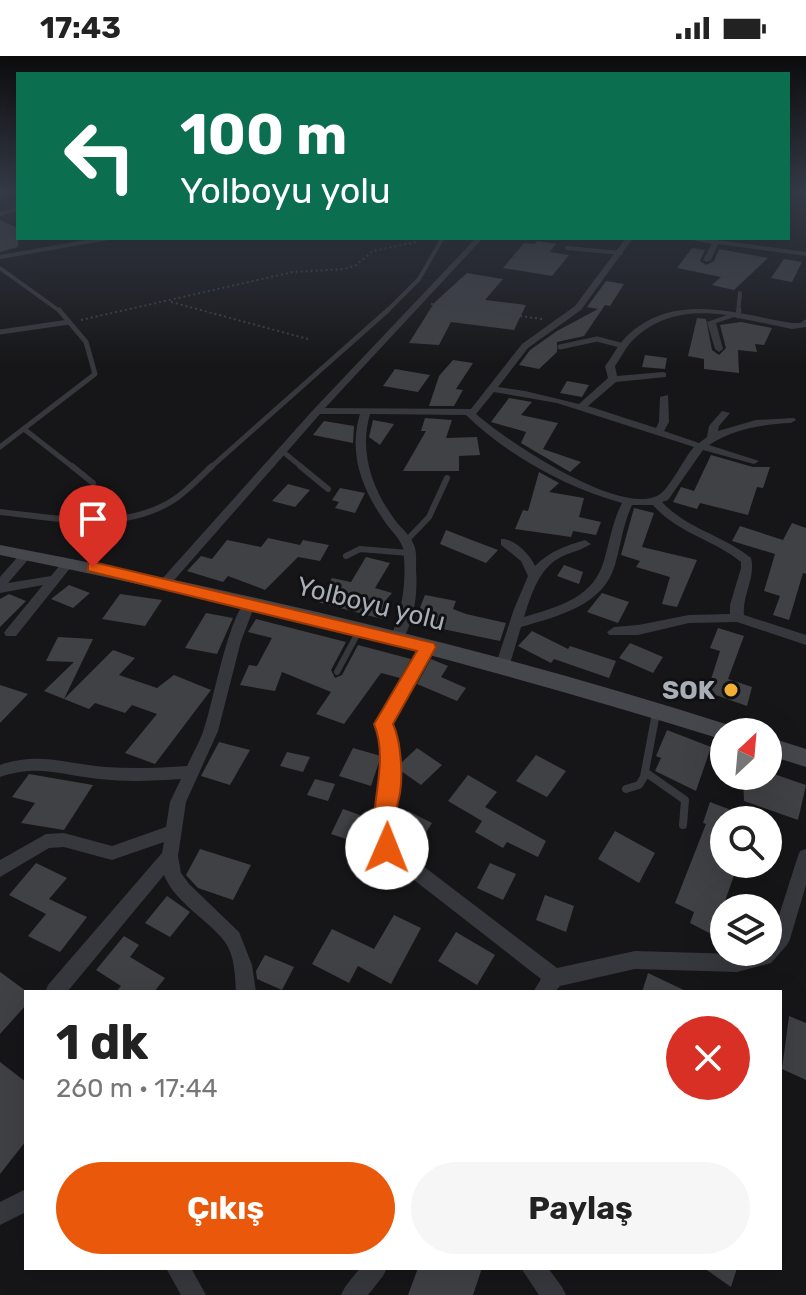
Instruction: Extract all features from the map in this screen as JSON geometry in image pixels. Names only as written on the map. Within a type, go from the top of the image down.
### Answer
[{"type":"main road","name":"Yolboyu yolu","points":[[0,550],[165,583],[360,629],[710,727]]},
{"type":"main road","points":[[782,750],[806,758]]},
{"type":"street","points":[[165,583],[317,411],[470,249]]},
{"type":"street","points":[[470,414],[525,346],[578,308],[624,249]]},
{"type":"street","points":[[707,260],[713,249]]},
{"type":"street","points":[[767,249],[806,254]]},
{"type":"street","points":[[613,379],[610,366],[633,335],[678,309],[700,307],[792,326],[803,325],[806,321]]},
{"type":"street","points":[[719,349],[711,321],[738,316]]},
{"type":"street","points":[[582,406],[613,379],[663,375]]},
{"type":"street","points":[[491,389],[582,406],[698,448],[754,461]]},
{"type":"street","points":[[658,433],[664,422],[665,397]]},
{"type":"street","points":[[317,411],[470,414],[489,433],[523,455],[627,504],[657,503],[670,491],[698,448],[712,440],[749,424],[791,420]]},
{"type":"street","points":[[365,413],[358,443],[363,467],[391,524],[408,546],[411,609],[397,639]]},
{"type":"street","points":[[712,440],[714,426],[725,413]]},
{"type":"street","points":[[657,503],[670,520],[730,548],[747,561],[748,572],[735,610],[738,618]]},
{"type":"street","points":[[517,624],[548,614],[599,586],[605,576],[620,516],[627,504]]},
{"type":"street","points":[[505,542],[526,559],[535,578]]},
{"type":"street","points":[[502,667],[535,578],[548,560],[585,544]]},
{"type":"street","points":[[0,587],[26,555]]},
{"type":"street","points":[[11,633],[69,562]]},
{"type":"street","points":[[0,587],[55,579]]},
{"type":"street","points":[[246,990],[243,965],[233,938],[183,890],[173,876],[170,856],[171,832],[189,772],[211,731],[234,641],[250,602]]},
{"type":"street","points":[[614,632],[689,619],[738,618],[750,625],[806,640]]},
{"type":"street","points":[[428,647],[384,724],[392,743],[388,767],[391,788],[383,828],[387,848],[549,985],[635,960],[737,963],[764,957],[781,939],[806,856]]},
{"type":"street","points":[[0,771],[31,761],[97,773],[149,775],[189,772]]},
{"type":"street","points":[[0,869],[46,841],[64,840],[112,853],[171,832]]},
{"type":"street","points":[[57,990],[170,856]]},
{"type":"street","points":[[0,1214],[24,1201]]},
{"type":"street","points":[[179,1270],[194,1295]]},
{"type":"street","points":[[353,1295],[373,1270]]},
{"type":"street","points":[[535,1270],[554,1295]]},
{"type":"lane","points":[[0,257],[34,249]]},
{"type":"lane","points":[[0,512],[92,521],[122,519],[173,500],[334,360],[398,299],[430,264],[437,249]]},
{"type":"lane","points":[[576,249],[621,253]]},
{"type":"lane","points":[[0,268],[32,285],[69,322],[95,360],[95,374],[0,447]]},
{"type":"lane","points":[[738,316],[740,293]]},
{"type":"lane","points":[[0,332],[69,322]]},
{"type":"lane","points":[[560,347],[597,339],[624,346]]},
{"type":"lane","points":[[24,429],[93,483]]},
{"type":"lane","points":[[282,451],[328,489]]},
{"type":"lane","points":[[346,556],[360,549],[408,546],[429,517],[447,478]]},
{"type":"lane","points":[[337,672],[360,629]]},
{"type":"lane","points":[[626,789],[639,785],[645,772],[656,710]]},
{"type":"lane","points":[[645,772],[685,800],[683,825]]},
{"type":"path","points":[[69,322],[293,272],[344,269],[355,266],[373,251],[383,249]]},
{"type":"path","points":[[167,301],[308,339]]},
{"type":"path","points":[[419,302],[559,322]]},
{"type":"building","points":[[519,249],[552,249],[550,252],[569,255],[552,276],[503,268]]},
{"type":"building","points":[[691,249],[705,250],[700,261],[706,265],[714,261],[719,249],[768,258],[734,290],[712,285],[721,277],[677,268]]},
{"type":"building","points":[[784,259],[802,262],[792,282],[771,278]]},
{"type":"building","points":[[467,273],[503,279],[485,300],[526,305],[514,330],[451,322],[439,345],[409,343],[434,303]]},
{"type":"building","points":[[606,281],[624,284],[584,336],[557,342],[557,352],[539,369],[519,365],[530,350],[598,309],[587,307]]},
{"type":"building","points":[[697,318],[706,319],[712,350],[719,355],[726,348],[720,325],[741,322],[772,328],[764,345],[755,344],[757,352],[738,350],[739,373],[704,369],[704,359],[688,356]]},
{"type":"building","points":[[645,355],[667,358],[665,369],[642,367]]},
{"type":"building","points":[[453,360],[473,363],[456,389],[463,390],[454,406],[429,406],[439,376]]},
{"type":"building","points":[[395,369],[430,375],[418,392],[383,386]]},
{"type":"building","points":[[567,381],[589,385],[582,397],[560,393]]},
{"type":"building","points":[[509,398],[532,402],[521,415],[558,423],[543,449],[581,462],[570,472],[521,443],[526,432],[491,422]]},
{"type":"building","points":[[425,418],[452,420],[446,438],[477,437],[480,455],[459,456],[459,471],[403,471],[426,431],[421,431]]},
{"type":"building","points":[[373,420],[394,424],[380,445],[369,437]]},
{"type":"building","points":[[324,421],[354,426],[353,443],[313,435]]},
{"type":"building","points":[[711,455],[753,467],[770,467],[763,488],[757,487],[748,515],[700,503],[697,509],[673,502],[681,487],[694,491]]},
{"type":"building","points":[[539,472],[559,483],[549,492],[584,498],[579,517],[601,522],[596,535],[573,531],[571,537],[515,529],[523,510],[528,511]]},
{"type":"building","points":[[288,484],[310,490],[295,507],[272,501]]},
{"type":"building","points":[[340,488],[365,493],[355,513],[335,508],[339,502],[332,500]]},
{"type":"building","points":[[634,508],[654,513],[642,547],[697,560],[677,607],[662,604],[670,577],[636,567],[640,561],[621,555]]},
{"type":"building","points":[[792,523],[806,528],[806,574],[803,573],[789,620],[773,615],[780,596],[764,591],[775,554],[732,541],[740,526],[783,540]]},
{"type":"building","points":[[446,530],[498,550],[486,563],[440,544]]},
{"type":"building","points":[[268,538],[300,545],[303,540],[329,545],[320,561],[298,557],[265,590],[228,576],[223,582],[187,571],[201,556],[212,559],[227,540],[261,547]]},
{"type":"building","points":[[366,557],[390,563],[375,588],[392,593],[385,601],[391,606],[382,619],[317,602],[332,578],[351,582]]},
{"type":"building","points":[[564,565],[583,572],[579,584],[557,576]]},
{"type":"building","points":[[69,585],[90,593],[73,608],[51,599]]},
{"type":"building","points":[[602,593],[629,602],[618,623],[587,612]]},
{"type":"building","points":[[9,594],[26,601],[0,627],[0,599]]},
{"type":"building","points":[[120,594],[162,600],[145,626],[102,619]]},
{"type":"building","points":[[425,595],[456,601],[453,609],[466,614],[506,623],[500,641],[414,623]]},
{"type":"building","points":[[206,613],[233,618],[217,654],[185,648]]},
{"type":"building","points":[[256,619],[346,642],[331,670],[335,678],[342,675],[358,645],[411,659],[400,678],[381,673],[344,724],[316,714],[331,692],[282,672],[275,691],[240,685],[249,665],[257,666],[272,638],[248,632]]},
{"type":"building","points":[[718,628],[744,636],[728,679],[752,687],[747,706],[707,692],[720,651],[710,648]]},
{"type":"building","points":[[532,631],[568,649],[570,646],[616,661],[609,678],[554,659],[551,663],[518,646]]},
{"type":"building","points":[[58,637],[93,639],[64,699],[44,691],[74,662],[46,661]]},
{"type":"building","points":[[630,643],[663,657],[653,673],[619,658]]},
{"type":"building","points":[[113,650],[135,658],[119,675],[157,688],[174,675],[211,690],[155,764],[125,753],[157,714],[132,705],[125,713],[95,703],[89,709],[64,699]]},
{"type":"building","points":[[431,659],[448,666],[441,677],[466,688],[457,701],[417,684]]},
{"type":"building","points":[[0,685],[28,694],[0,723]]},
{"type":"building","points":[[667,730],[710,747],[696,791],[655,771],[661,758],[656,756]]},
{"type":"building","points":[[219,742],[250,750],[230,785],[201,776]]},
{"type":"building","points":[[353,748],[381,756],[371,786],[339,776]]},
{"type":"building","points":[[417,748],[442,765],[421,785],[401,771],[402,762]]},
{"type":"building","points":[[287,752],[310,757],[303,772],[280,766]]},
{"type":"building","points":[[536,755],[566,771],[547,797],[516,781]]},
{"type":"building","points":[[29,774],[93,785],[64,830],[21,823],[35,803],[12,797]]},
{"type":"building","points":[[468,775],[497,792],[485,807],[546,841],[538,857],[507,842],[503,848],[475,832],[482,821],[448,801]]},
{"type":"building","points":[[782,777],[806,785],[798,820],[782,814],[782,806],[758,806],[744,801],[744,790],[782,790]]},
{"type":"building","points":[[315,779],[335,784],[328,801],[307,795]]},
{"type":"building","points":[[710,802],[721,806],[710,806],[710,878],[733,878],[727,894],[710,894],[710,933],[690,923],[694,912],[675,903],[706,824],[703,823]]},
{"type":"building","points":[[343,809],[360,815],[349,840],[331,834]]},
{"type":"building","points":[[408,811],[432,823],[414,851],[394,838],[395,830]]},
{"type":"building","points":[[615,831],[655,853],[639,883],[598,859]]},
{"type":"building","points":[[200,849],[251,865],[233,900],[198,888],[186,875]]},
{"type":"building","points":[[36,863],[67,878],[49,899],[87,917],[60,952],[28,936],[46,914],[9,895]]},
{"type":"building","points":[[490,863],[516,874],[503,900],[477,888]]},
{"type":"building","points":[[545,895],[574,906],[566,932],[536,920]]},
{"type":"building","points":[[167,896],[190,912],[170,937],[145,923]]},
{"type":"building","points":[[394,915],[421,928],[391,984],[358,966],[349,983],[312,964],[332,929],[374,949]]},
{"type":"building","points":[[456,932],[495,955],[477,985],[438,961]]},
{"type":"building","points":[[124,936],[139,945],[130,957],[165,978],[156,990],[118,990],[121,986],[96,970]]},
{"type":"building","points":[[265,955],[294,967],[282,990],[257,979],[256,971]]},
{"type":"building","points":[[0,972],[25,990],[24,1007],[0,1034]]},
{"type":"building","points":[[648,973],[684,990],[643,990]]},
{"type":"building","points":[[789,1016],[806,1023],[806,1080],[782,1069]]},
{"type":"building","points":[[0,1062],[24,1080],[24,1144],[0,1174]]},
{"type":"building","points":[[417,1270],[481,1270],[473,1295],[408,1295]]},
{"type":"building","points":[[707,1270],[736,1270],[731,1287]]},
{"type":"place","name":"SOK","points":[[731,690]]},
{"type":"route","points":[[93,567],[250,602],[428,647],[384,724],[392,743],[388,767],[391,788],[383,828],[387,848]]}]
